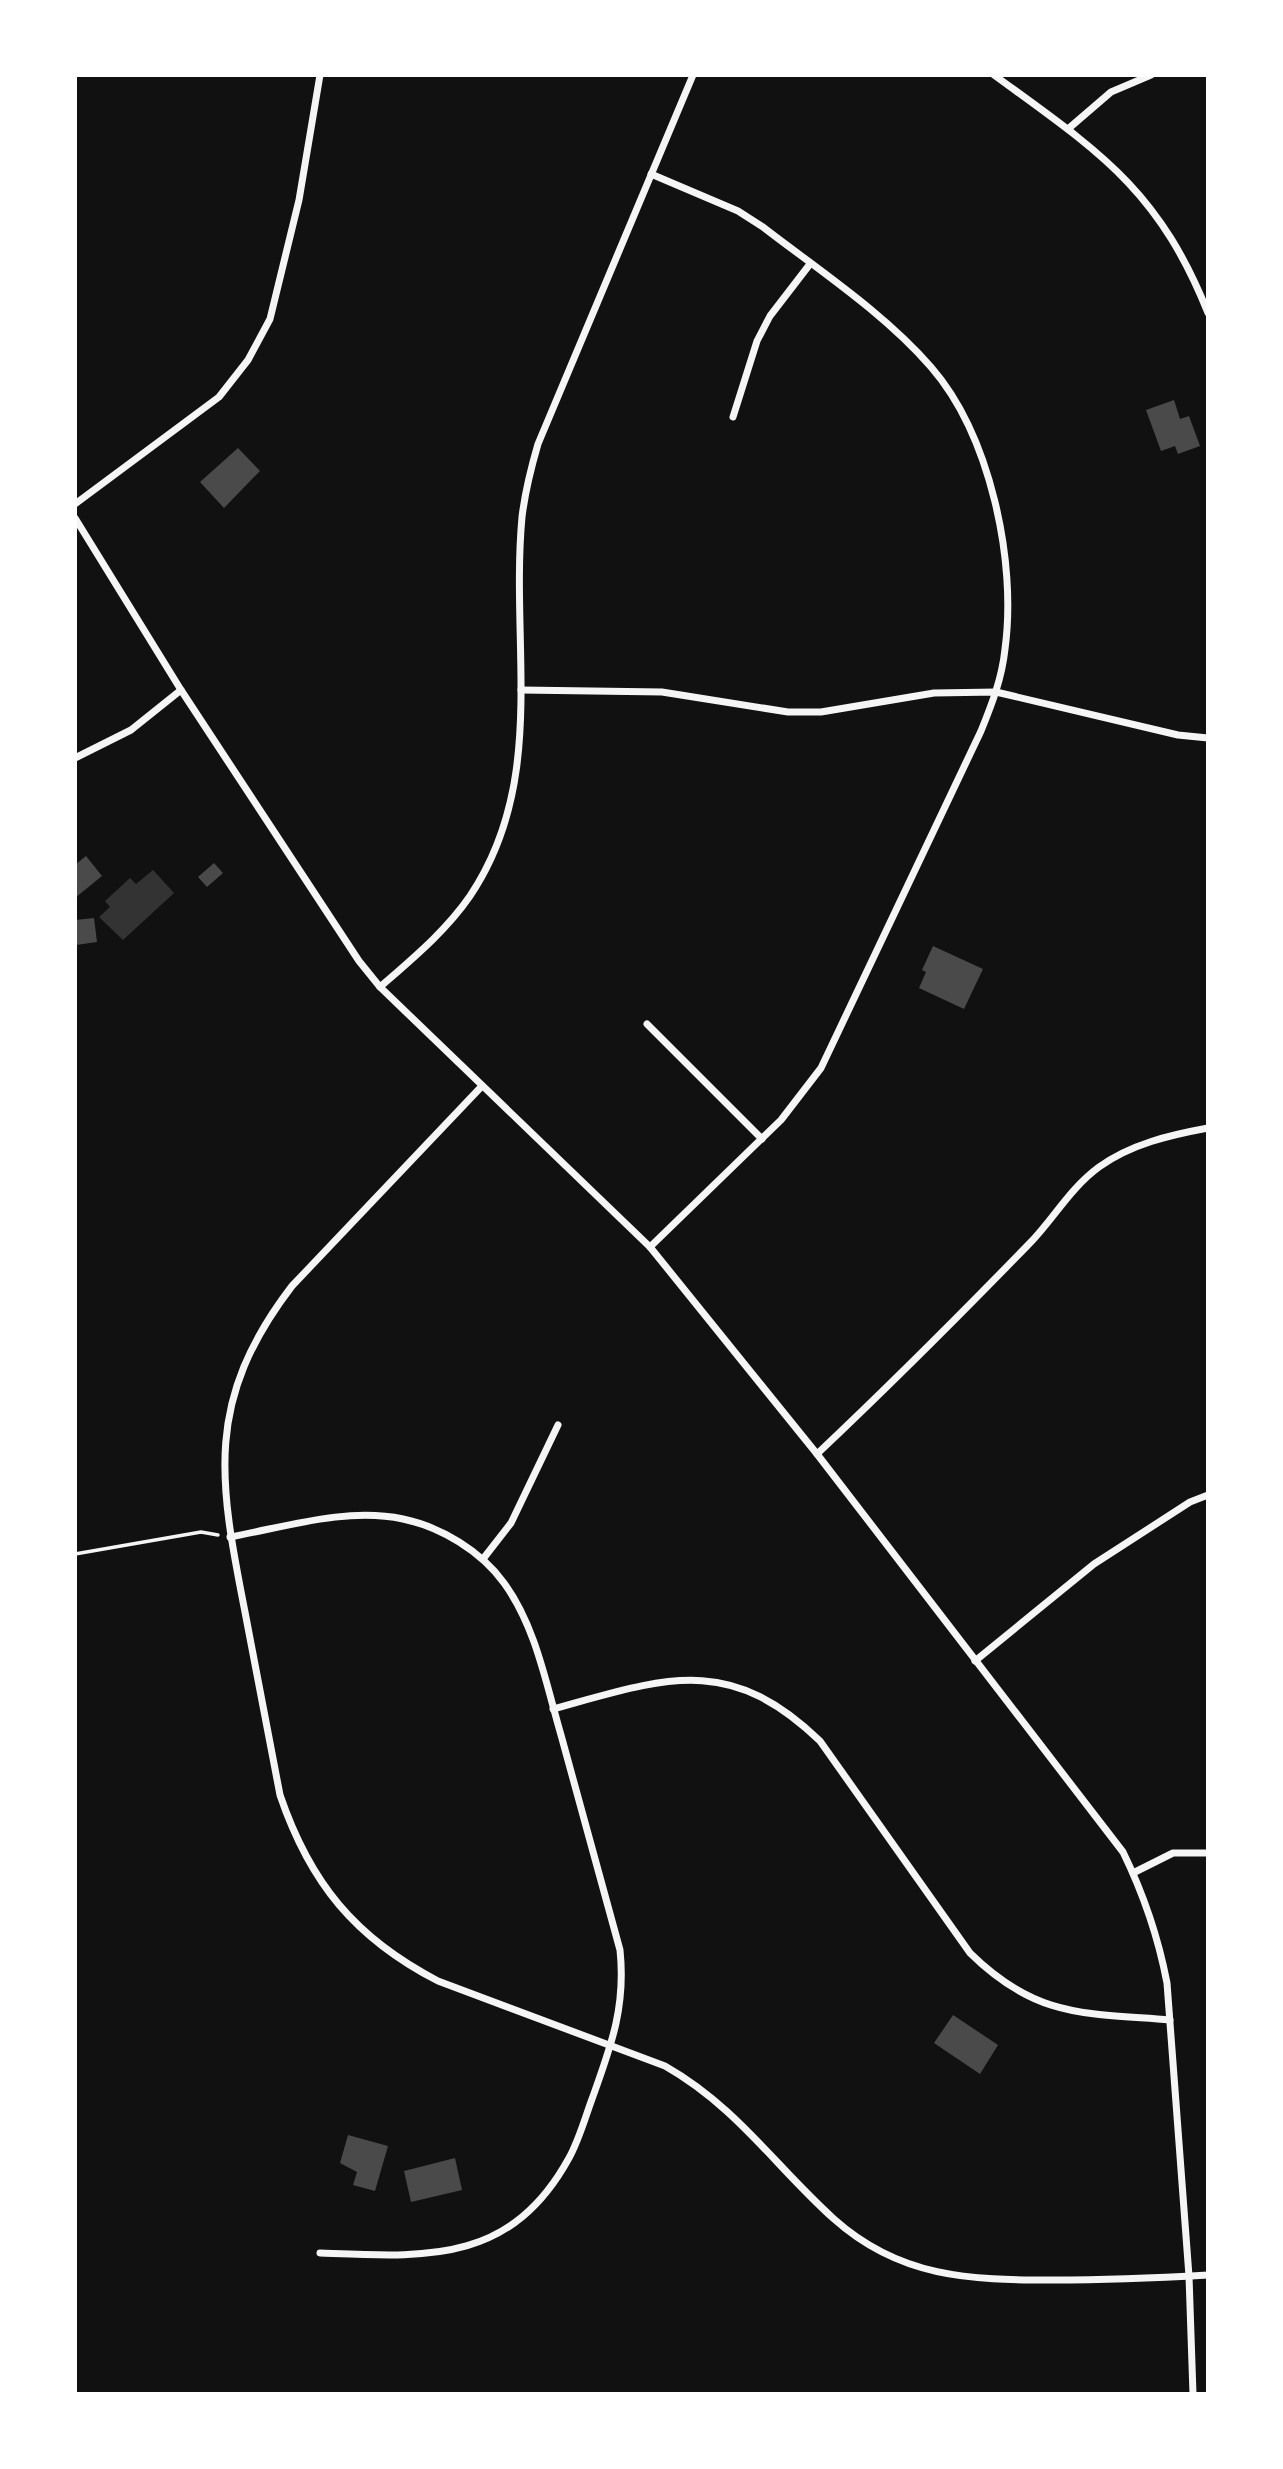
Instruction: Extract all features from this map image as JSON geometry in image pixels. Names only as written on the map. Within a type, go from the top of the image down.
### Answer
[{"type":"street","points":[[75,504],[219,397],[248,360],[270,319],[299,200],[320,75]]},
{"type":"street","points":[[380,987],[447,925],[487,868],[502,836],[513,799],[520,759],[521,540],[527,482],[538,444],[693,75]]},
{"type":"street","points":[[994,75],[1068,129],[1132,184],[1161,219],[1182,254],[1208,313]]},
{"type":"street","points":[[1068,129],[1111,92],[1152,75]]},
{"type":"street","points":[[650,1247],[762,1139],[800,1099],[821,1068],[981,731],[996,692],[1005,650],[1009,608],[1006,565],[982,460],[972,432],[933,369],[905,340],[738,211],[652,174]]},
{"type":"street","points":[[733,417],[757,341],[770,316],[810,264]]},
{"type":"street","points":[[75,518],[181,690],[359,961],[380,987],[650,1247],[817,1454],[1123,1852],[1158,1938],[1167,1983],[1189,2276],[1193,2394]]},
{"type":"street","points":[[75,758],[131,730],[181,690]]},
{"type":"street","points":[[521,690],[663,692],[788,712],[821,712],[934,693],[996,692],[1178,735],[1208,738]]},
{"type":"street","points":[[648,1024],[762,1139]]},
{"type":"street","points":[[482,1086],[292,1286],[251,1348],[231,1407],[223,1458],[224,1492],[230,1537],[280,1795],[293,1832],[330,1896],[357,1926],[412,1968],[438,1981],[666,2066],[694,2082],[724,2105],[834,2218],[881,2252],[911,2266],[975,2280],[1118,2280],[1208,2275]]},
{"type":"street","points":[[817,1454],[896,1380],[1034,1239],[1058,1206],[1085,1178],[1136,1147],[1170,1135],[1208,1128]]},
{"type":"street","points":[[483,1559],[511,1523],[558,1425]]},
{"type":"street","points":[[975,1661],[1094,1564],[1190,1502],[1208,1494]]},
{"type":"street","points":[[230,1537],[345,1516],[376,1515],[429,1527],[457,1541],[483,1559],[503,1580],[520,1606],[531,1631],[620,1950],[623,1980],[621,2013],[611,2046],[571,2155],[542,2197],[515,2223],[488,2239],[454,2251],[405,2256],[320,2253]]},
{"type":"street","points":[[553,1709],[653,1681],[683,1678],[717,1681],[770,1700],[796,1717],[820,1741],[970,1953],[992,1975],[1039,2003],[1068,2012],[1170,2020]]},
{"type":"street","points":[[1133,1873],[1174,1853],[1208,1853]]},
{"type":"path","points":[[75,1554],[201,1532],[230,1537]]},
{"type":"shaded area","points":[[153,870],[174,893],[123,940],[99,917],[110,907],[105,901],[130,878],[136,884]]},
{"type":"building","points":[[1174,400],[1180,419],[1189,416],[1200,446],[1178,454],[1175,446],[1161,451],[1146,410]]},
{"type":"building","points":[[238,448],[260,471],[224,508],[200,482]]},
{"type":"building","points":[[86,856],[102,876],[75,898],[75,865]]},
{"type":"building","points":[[214,863],[223,873],[207,887],[198,877]]},
{"type":"building","points":[[94,918],[97,942],[76,945],[75,920]]},
{"type":"building","points":[[933,946],[983,969],[964,1009],[919,988],[926,972],[922,970]]},
{"type":"building","points":[[953,2015],[998,2045],[980,2074],[934,2043]]},
{"type":"building","points":[[348,2135],[388,2146],[375,2191],[353,2185],[357,2172],[340,2163]]},
{"type":"building","points":[[455,2158],[462,2190],[411,2202],[404,2171]]}]
